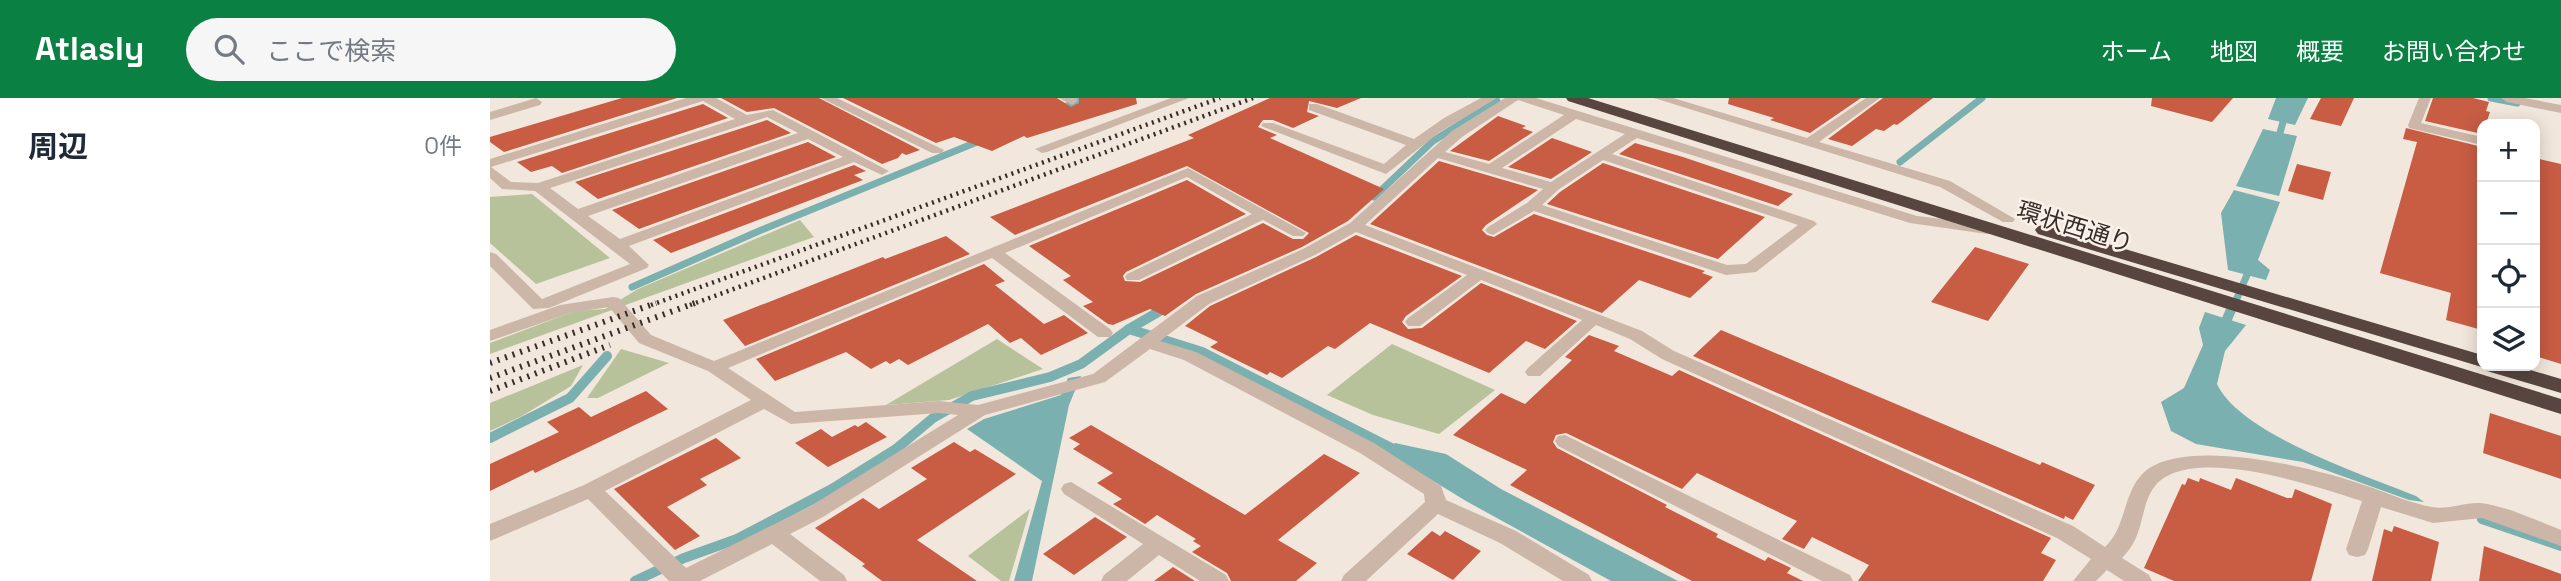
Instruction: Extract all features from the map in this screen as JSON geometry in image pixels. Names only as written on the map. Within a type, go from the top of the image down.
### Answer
[{"type":"highway","name":"環状西通り","points":[[1610,98],[1931,203],[2269,307],[2561,407]]},
{"type":"highway","name":"環状西通り","points":[[1574,106],[1931,203]]},
{"type":"highway","name":"環状西通り","points":[[2269,307],[2477,361]]},
{"type":"highway","points":[[2512,371],[2561,386]]},
{"type":"street","points":[[490,116],[533,100],[551,98]]},
{"type":"street","points":[[490,163],[699,98]]},
{"type":"street","points":[[706,98],[746,120]]},
{"type":"street","points":[[827,98],[937,150]]},
{"type":"street","points":[[1042,149],[1183,98]]},
{"type":"street","points":[[1268,126],[1386,170],[1414,143],[1491,98]]},
{"type":"street","points":[[591,490],[675,572],[775,534],[816,513],[969,411],[1099,379],[1203,300],[1309,252],[1354,226],[1457,134],[1514,98]]},
{"type":"street","points":[[1523,98],[1574,106],[1635,133],[1915,220],[2001,224]]},
{"type":"street","points":[[1660,98],[1945,184],[2001,224]]},
{"type":"street","points":[[1810,142],[1874,98]]},
{"type":"street","points":[[2425,98],[2414,125],[2477,140]]},
{"type":"street","points":[[2507,98],[2561,109]]},
{"type":"street","points":[[1491,169],[1574,106]]},
{"type":"street","points":[[1313,107],[1414,143]]},
{"type":"street","points":[[490,191],[507,186],[539,187],[768,113],[882,171]]},
{"type":"street","points":[[1493,230],[1532,206],[1553,187],[1635,133]]},
{"type":"street","points":[[578,214],[808,134]]},
{"type":"street","points":[[1435,153],[1553,187]]},
{"type":"street","points":[[1532,206],[1726,270],[1751,269],[1809,224],[1601,155]]},
{"type":"street","points":[[618,245],[855,157]]},
{"type":"street","points":[[490,171],[507,186]]},
{"type":"street","points":[[714,367],[1188,172],[1298,233]]},
{"type":"street","points":[[490,324],[641,265],[578,214],[539,187]]},
{"type":"street","points":[[1133,276],[1263,214]]},
{"type":"street","points":[[1354,226],[1636,335],[1668,355],[2065,532],[2141,581]]},
{"type":"street","points":[[994,252],[1104,333]]},
{"type":"street","points":[[490,257],[539,305]]},
{"type":"street","points":[[1414,321],[1479,274]]},
{"type":"street","points":[[490,336],[559,309],[589,302],[613,302],[645,339],[714,367],[791,418],[939,407],[969,411]]},
{"type":"street","points":[[1534,372],[1594,319]]},
{"type":"street","points":[[1154,337],[1367,448],[1434,491],[1436,504]]},
{"type":"street","points":[[490,533],[591,490],[766,400]]},
{"type":"street","points":[[1564,441],[1842,581]]},
{"type":"street","points":[[2084,581],[2123,543],[2140,492],[2155,473],[2179,462],[2213,460],[2304,476],[2433,515],[2451,516],[2469,510],[2484,512],[2561,538]]},
{"type":"street","points":[[1071,489],[1218,581]]},
{"type":"street","points":[[2357,549],[2374,496]]},
{"type":"street","points":[[1352,581],[1436,504]]},
{"type":"street","points":[[1436,504],[1508,537],[1581,581]]},
{"type":"street","points":[[775,534],[835,581]]},
{"type":"street","points":[[1112,581],[1159,543]]},
{"type":"green space","points":[[532,194],[610,258],[536,284],[490,243],[490,197]]},
{"type":"green space","points":[[800,220],[814,237],[490,354],[490,343],[575,311],[605,309],[638,289]]},
{"type":"green space","points":[[997,339],[1043,369],[949,400],[886,405]]},
{"type":"green space","points":[[1392,344],[1495,390],[1439,434],[1373,415],[1327,395]]},
{"type":"green space","points":[[621,349],[669,363],[598,398],[587,398]]},
{"type":"green space","points":[[583,365],[571,386],[522,416],[490,431],[490,403]]},
{"type":"green space","points":[[1030,509],[1009,581],[1001,581],[968,556]]},
{"type":"water","points":[[2276,98],[2308,98],[2295,125],[2268,119]]},
{"type":"water","points":[[2263,129],[2297,136],[2279,196],[2236,186]]},
{"type":"water","points":[[2234,190],[2280,202],[2258,260],[2270,270],[2266,280],[2228,270],[2221,213]]},
{"type":"water","points":[[2205,312],[2246,325],[2225,351],[2217,384],[2230,402],[2251,420],[2306,451],[2416,496],[2424,502],[2409,500],[2303,462],[2196,444],[2171,431],[2161,402],[2184,388],[2203,345],[2199,328]]},
{"type":"water","points":[[1081,376],[1069,405],[1032,581],[1014,581],[1042,481],[967,429],[984,419],[1061,395],[1068,378]]},
{"type":"water","points":[[1395,443],[1446,454],[1501,489],[1678,581],[1611,581],[1466,501],[1384,451]]},
{"type":"building","points":[[622,98],[677,98],[504,152],[490,142],[490,137]]},
{"type":"building","points":[[721,98],[819,98],[920,150],[906,155],[902,153],[898,158],[882,164],[774,108],[747,112]]},
{"type":"building","points":[[843,98],[1057,98],[1071,107],[1079,103],[1079,98],[1136,98],[1137,104],[1027,138],[1024,136],[992,151],[954,137],[936,143]]},
{"type":"building","points":[[1270,98],[1361,98],[1337,108],[1309,101],[1307,112],[1319,116],[1293,128],[1273,120],[1263,120],[1258,127],[1277,135],[1270,138],[1384,189],[1348,221],[1302,247],[1196,294],[1165,316],[1150,309],[1113,325],[1108,324],[1083,306],[1093,302],[1063,280],[1071,276],[1029,246],[1187,180],[1246,214],[1126,272],[1123,276],[1125,281],[1140,282],[1263,223],[1293,239],[1303,239],[1309,233],[1187,166],[1015,235],[990,217],[1194,138],[1188,135]]},
{"type":"building","points":[[1729,98],[1861,98],[1810,133],[1770,120],[1774,118],[1728,104]]},
{"type":"building","points":[[1883,98],[1933,98],[1897,125],[1894,124],[1884,131],[1876,129],[1852,146],[1828,139]]},
{"type":"building","points":[[2152,98],[2233,98],[2212,122],[2151,106]]},
{"type":"building","points":[[2321,98],[2354,98],[2341,126],[2310,119]]},
{"type":"building","points":[[2433,98],[2473,98],[2489,102],[2486,111],[2490,112],[2488,119],[2477,119],[2477,133],[2425,121]]},
{"type":"building","points":[[703,104],[728,118],[562,173],[552,166],[531,172],[517,162]]},
{"type":"building","points":[[1498,116],[1526,126],[1522,128],[1533,132],[1489,161],[1450,151]]},
{"type":"building","points":[[767,120],[791,133],[598,199],[575,182]]},
{"type":"building","points":[[2406,128],[2477,146],[2477,329],[2446,320],[2451,293],[2380,273],[2417,142],[2403,139]]},
{"type":"building","points":[[1552,138],[1592,152],[1551,179],[1508,167]]},
{"type":"building","points":[[808,142],[836,157],[639,229],[612,210]]},
{"type":"building","points":[[1635,143],[1793,194],[1778,206],[1619,154]]},
{"type":"building","points":[[2540,159],[2561,164],[2561,364],[2540,358]]},
{"type":"building","points":[[1439,161],[1538,190],[1486,225],[1482,230],[1487,235],[1494,237],[1534,214],[1705,271],[1702,273],[1713,277],[1690,298],[1639,280],[1602,313],[1370,224]]},
{"type":"building","points":[[1603,163],[1765,217],[1718,259],[1547,204]]},
{"type":"building","points":[[2297,164],[2331,172],[2323,200],[2288,191]]},
{"type":"building","points":[[854,165],[866,171],[854,175],[863,180],[671,253],[653,240]]},
{"type":"building","points":[[1356,235],[1462,276],[1406,316],[1402,322],[1408,329],[1422,328],[1481,283],[1577,321],[1545,349],[1526,341],[1489,373],[1370,323],[1335,349],[1328,346],[1282,378],[1270,372],[1267,375],[1210,347],[1218,342],[1185,326],[1210,306],[1316,257]]},
{"type":"building","points":[[946,236],[970,254],[745,346],[723,320],[883,257],[885,259]]},
{"type":"building","points":[[1975,247],[2029,264],[1988,321],[1931,302]]},
{"type":"building","points":[[984,264],[1005,281],[995,285],[1044,324],[1064,315],[1088,333],[1041,355],[1021,338],[1010,343],[988,324],[908,365],[899,359],[890,364],[886,361],[871,369],[846,352],[775,381],[756,359]]},
{"type":"building","points":[[1721,330],[2040,465],[2042,462],[2095,485],[2073,520],[2065,516],[2064,519],[1693,356]]},
{"type":"building","points":[[1589,335],[1619,346],[1614,351],[1672,376],[1679,370],[2051,538],[2041,553],[2056,560],[2043,581],[1858,581],[1869,565],[1812,537],[1804,549],[1782,539],[1797,521],[1697,473],[1682,489],[1566,433],[1556,435],[1553,442],[1557,448],[1667,505],[1665,507],[1718,534],[1716,537],[1765,561],[1768,557],[1791,568],[1787,573],[1803,581],[1692,581],[1510,485],[1527,470],[1453,435],[1501,393],[1525,404],[1572,360],[1565,357]]},
{"type":"building","points":[[646,391],[668,409],[535,473],[533,470],[490,491],[490,464],[559,432],[547,422],[579,407],[591,417]]},
{"type":"building","points":[[2490,413],[2561,436],[2561,479],[2483,453]]},
{"type":"building","points":[[866,422],[887,437],[828,467],[795,443],[821,429],[832,437]]},
{"type":"building","points":[[1091,425],[1245,515],[1324,454],[1360,473],[1278,540],[1317,563],[1296,581],[1231,581],[1227,573],[1192,552],[1201,546],[1193,541],[1196,539],[1157,515],[1145,524],[1113,504],[1122,499],[1097,483],[1113,473],[1073,449],[1080,444],[1069,438]]},
{"type":"building","points":[[716,438],[741,458],[700,479],[707,485],[667,507],[700,536],[675,550],[614,489]]},
{"type":"building","points":[[954,442],[970,452],[975,449],[1016,474],[917,540],[977,581],[882,581],[862,566],[865,564],[815,528],[863,498],[879,509],[927,479],[911,468]]},
{"type":"building","points":[[2188,478],[2199,482],[2200,478],[2231,490],[2236,478],[2287,498],[2292,498],[2295,489],[2332,504],[2311,581],[2174,581],[2144,568],[2182,484],[2185,485]]},
{"type":"building","points":[[1095,517],[1127,537],[1074,575],[1043,554]]},
{"type":"building","points":[[2394,526],[2439,542],[2431,581],[2372,581],[2384,529],[2392,532]]},
{"type":"building","points":[[1432,531],[1440,536],[1445,531],[1481,551],[1453,580],[1407,554]]},
{"type":"building","points":[[2484,546],[2561,574],[2561,581],[2479,581]]},
{"type":"building","points":[[1173,567],[1195,581],[1154,581]]},
{"type":"waterway","points":[[1064,107],[1088,98]]},
{"type":"waterway","points":[[1900,162],[1982,98]]},
{"type":"waterway","points":[[2277,143],[2290,98]]},
{"type":"waterway","points":[[2491,98],[2517,103]]},
{"type":"waterway","points":[[1374,197],[1433,141],[1497,101]]},
{"type":"waterway","points":[[632,287],[759,231],[982,140]]},
{"type":"waterway","points":[[2234,305],[2247,275],[2244,263]]},
{"type":"waterway","points":[[2223,328],[2234,303]]},
{"type":"waterway","points":[[1129,329],[1165,308]]},
{"type":"waterway","points":[[635,581],[684,558],[737,539],[832,489],[896,449],[933,418],[972,396],[1050,377],[1081,364],[1129,329]]},
{"type":"waterway","points":[[1129,329],[1202,352],[1401,453]]},
{"type":"waterway","points":[[490,438],[570,398],[607,356]]},
{"type":"waterway","points":[[2482,519],[2561,546]]},
{"type":"railway","points":[[651,305],[1220,98]]},
{"type":"railway","points":[[690,305],[1253,98]]},
{"type":"railway","points":[[490,363],[656,303]]},
{"type":"railway","points":[[490,378],[695,303]]},
{"type":"railway","points":[[490,391],[610,345]]}]
